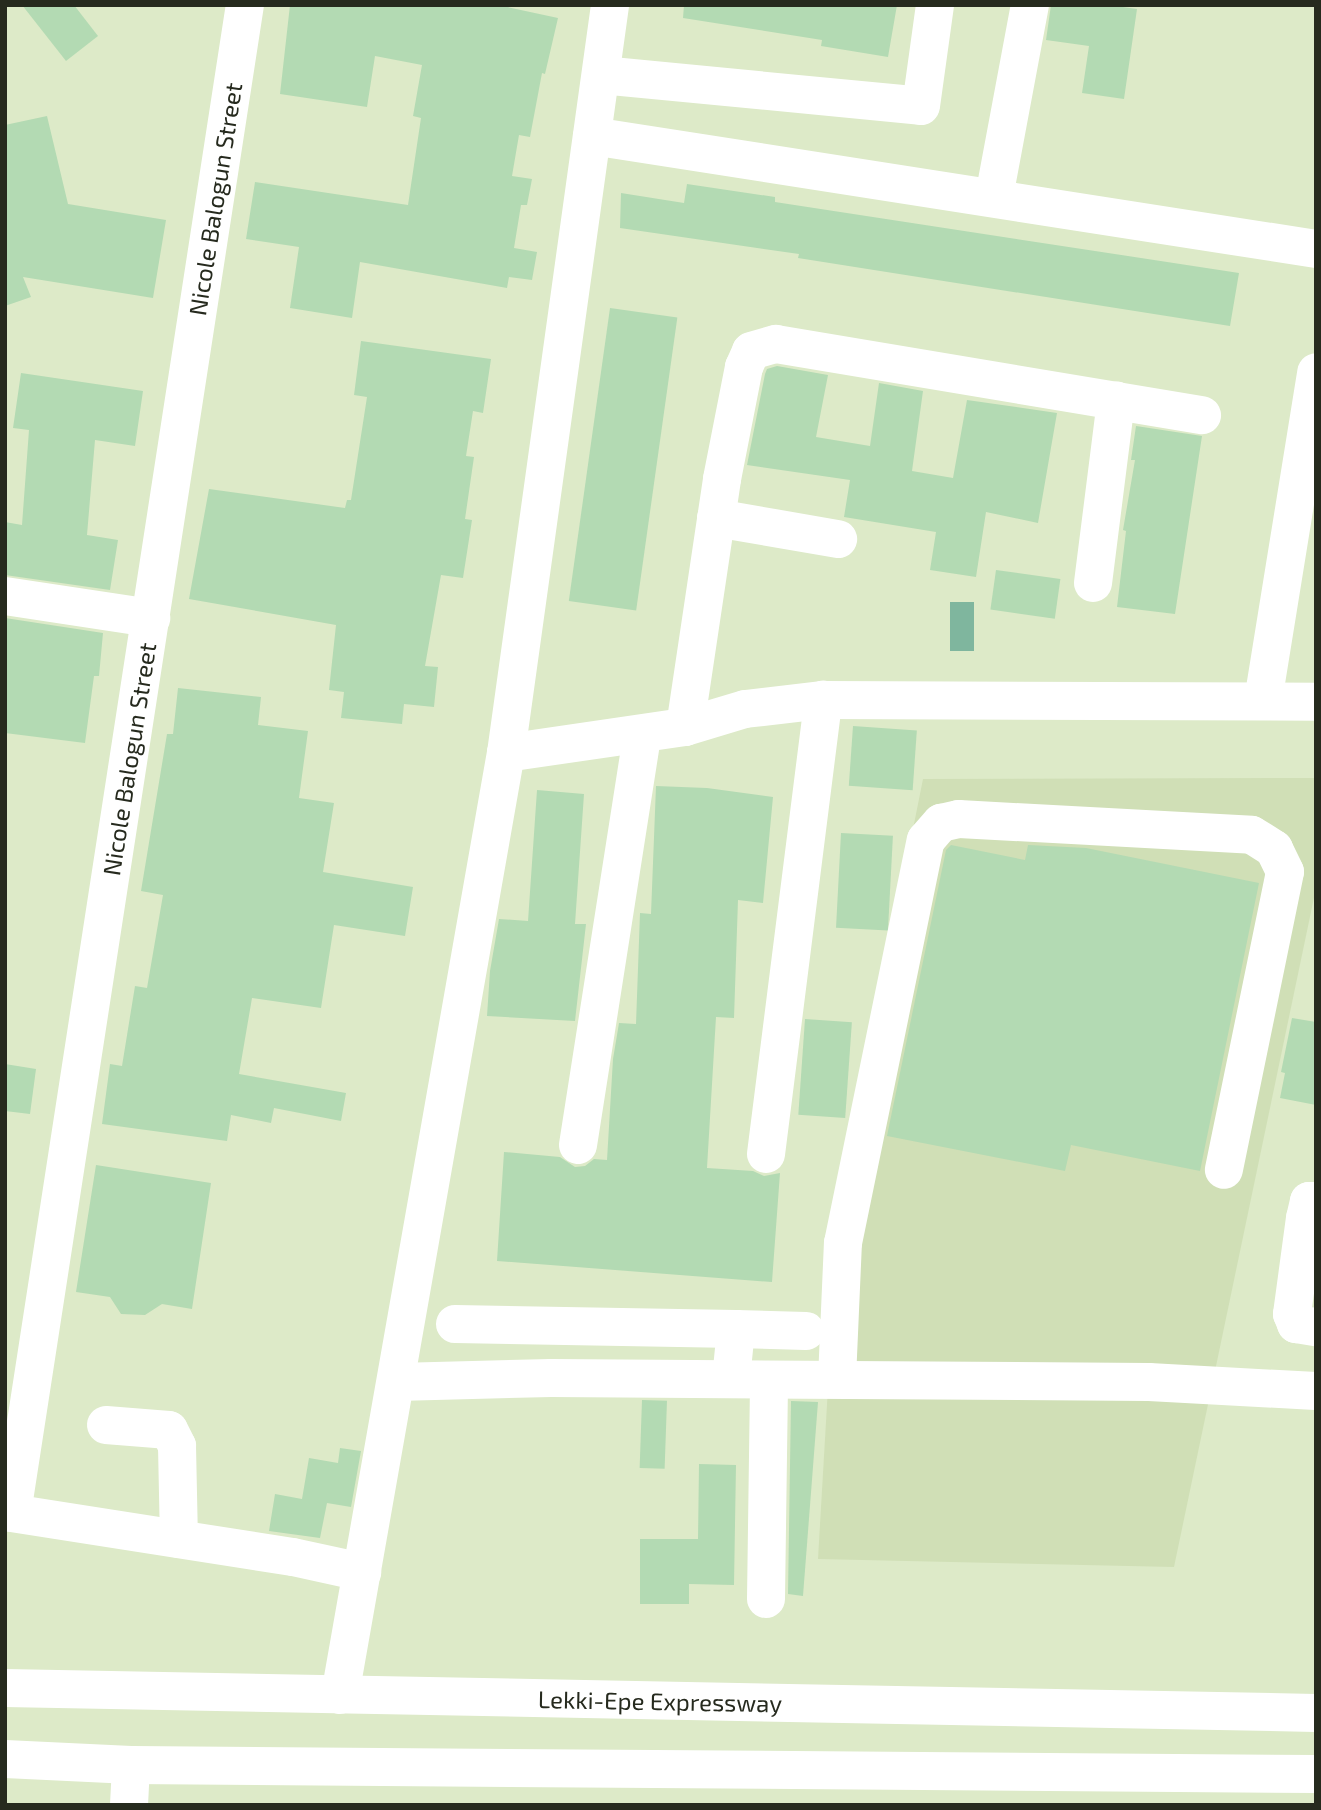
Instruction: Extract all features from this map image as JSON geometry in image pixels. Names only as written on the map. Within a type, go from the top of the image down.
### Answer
[{"type":"main road","name":"Nicole Balogun Street","points":[[9,1512],[245,5]]},
{"type":"main road","points":[[340,1695],[506,753],[610,5]]},
{"type":"main road","points":[[601,75],[921,106],[935,5]]},
{"type":"main road","points":[[994,197],[1030,5]]},
{"type":"main road","points":[[592,136],[1316,249]]},
{"type":"main road","points":[[685,727],[734,415],[751,351],[776,344],[1202,415]]},
{"type":"main road","points":[[1263,701],[1316,372]]},
{"type":"main road","points":[[1093,583],[1116,400]]},
{"type":"main road","points":[[716,518],[838,539]]},
{"type":"main road","points":[[5,596],[151,618]]},
{"type":"main road","points":[[506,753],[685,727],[745,709],[823,700],[1316,702]]},
{"type":"main road","points":[[766,1154],[823,700]]},
{"type":"main road","points":[[578,1145],[642,734]]},
{"type":"main road","points":[[837,1379],[843,1243],[926,839],[941,823],[960,819],[1252,835],[1273,849],[1285,872],[1224,1170]]},
{"type":"main road","points":[[1316,1200],[1309,1201],[1307,1210],[1292,1314],[1296,1324],[1316,1327]]},
{"type":"main road","points":[[454,1324],[806,1331]]},
{"type":"main road","points":[[551,1378],[556,1326]]},
{"type":"main road","points":[[731,1379],[736,1329]]},
{"type":"main road","points":[[397,1382],[551,1378],[1149,1382],[1316,1391]]},
{"type":"main road","points":[[766,1599],[769,1380]]},
{"type":"main road","points":[[106,1425],[169,1430],[177,1446],[179,1539]]},
{"type":"main road","points":[[9,1512],[293,1557],[362,1572]]},
{"type":"main road","name":"Lekki-Epe Expressway","points":[[5,1688],[1316,1713]]},
{"type":"main road","points":[[5,1705],[32,1706],[84,1690]]},
{"type":"main road","points":[[5,1759],[131,1765],[1316,1774]]},
{"type":"main road","points":[[129,1805],[131,1765]]},
{"type":"shaded area","points":[[950,602],[974,602],[974,651],[950,651]]},
{"type":"shaded area","points":[[1316,778],[1316,888],[1174,1567],[818,1559],[839,1199],[923,779]]},
{"type":"building","points":[[22,5],[74,5],[98,36],[66,61]]},
{"type":"building","points":[[290,5],[498,5],[558,18],[545,74],[542,73],[530,137],[519,135],[512,176],[532,179],[527,205],[521,205],[514,248],[537,252],[532,280],[509,277],[507,288],[360,262],[352,318],[290,308],[299,247],[246,239],[255,182],[408,205],[421,118],[413,116],[422,65],[375,56],[367,107],[280,94]]},
{"type":"building","points":[[684,5],[897,5],[888,57],[821,46],[822,40],[683,18]]},
{"type":"building","points":[[1051,5],[1109,5],[1137,9],[1124,99],[1082,93],[1089,46],[1046,40]]},
{"type":"building","points":[[47,116],[68,204],[166,220],[153,298],[23,277],[31,297],[5,306],[5,125]]},
{"type":"building","points":[[687,184],[775,197],[775,202],[1239,273],[1230,326],[798,258],[799,254],[620,228],[621,193],[684,203]]},
{"type":"building","points":[[610,308],[677,317],[636,611],[569,601]]},
{"type":"building","points":[[361,341],[491,359],[483,413],[473,411],[466,456],[474,457],[465,519],[472,520],[463,578],[441,575],[425,666],[438,667],[434,707],[404,704],[402,724],[341,718],[344,692],[329,690],[336,625],[189,599],[209,489],[345,508],[347,500],[351,500],[367,397],[354,395]]},
{"type":"building","points":[[777,366],[828,375],[816,437],[870,446],[879,383],[923,391],[912,471],[953,478],[967,400],[1057,413],[1038,523],[986,512],[976,577],[930,570],[936,532],[844,517],[850,480],[747,465],[765,374],[767,369]]},
{"type":"building","points":[[21,373],[143,391],[135,446],[95,440],[87,535],[118,540],[110,590],[5,575],[5,522],[22,525],[29,430],[13,428]]},
{"type":"building","points":[[1136,426],[1202,436],[1175,614],[1117,607],[1126,531],[1123,530],[1135,460],[1131,460]]},
{"type":"building","points":[[996,570],[1060,579],[1055,619],[990,610]]},
{"type":"building","points":[[5,618],[103,633],[99,676],[94,676],[85,743],[5,733]]},
{"type":"building","points":[[178,688],[261,697],[258,725],[308,731],[299,798],[334,803],[323,872],[413,887],[405,936],[334,925],[321,1008],[252,998],[239,1074],[346,1093],[341,1121],[274,1108],[271,1123],[231,1115],[227,1141],[102,1124],[110,1064],[122,1066],[135,986],[147,988],[163,895],[141,891],[167,734],[173,734]]},
{"type":"building","points":[[853,726],[917,730],[913,790],[849,786]]},
{"type":"building","points":[[656,786],[707,788],[773,797],[763,903],[738,900],[734,1018],[716,1017],[707,1168],[753,1171],[764,1176],[780,1173],[772,1282],[497,1261],[504,1152],[560,1157],[575,1167],[585,1166],[594,1159],[607,1160],[613,1059],[619,1023],[636,1024],[640,913],[651,914]]},
{"type":"building","points":[[537,790],[584,794],[575,924],[586,924],[575,1021],[487,1016],[490,971],[499,919],[528,921]]},
{"type":"building","points":[[841,833],[893,836],[888,931],[836,928]]},
{"type":"building","points":[[951,845],[1025,860],[1028,845],[1086,848],[1259,883],[1200,1171],[1071,1145],[1065,1171],[887,1136],[946,850]]},
{"type":"building","points":[[1292,1018],[1316,1022],[1316,1105],[1280,1098],[1285,1073],[1281,1072]]},
{"type":"building","points":[[805,1019],[852,1022],[845,1118],[798,1115]]},
{"type":"building","points":[[5,1064],[36,1069],[30,1114],[5,1111]]},
{"type":"building","points":[[96,1165],[211,1183],[192,1309],[162,1304],[145,1315],[121,1314],[110,1297],[76,1292]]},
{"type":"building","points":[[642,1400],[667,1401],[665,1469],[640,1468]]},
{"type":"building","points":[[791,1401],[818,1402],[803,1596],[788,1594]]},
{"type":"building","points":[[340,1448],[361,1451],[351,1507],[327,1503],[320,1538],[269,1531],[275,1494],[302,1499],[309,1458],[338,1463]]},
{"type":"building","points":[[699,1464],[736,1465],[734,1585],[689,1584],[689,1604],[640,1604],[640,1539],[698,1539]]}]
